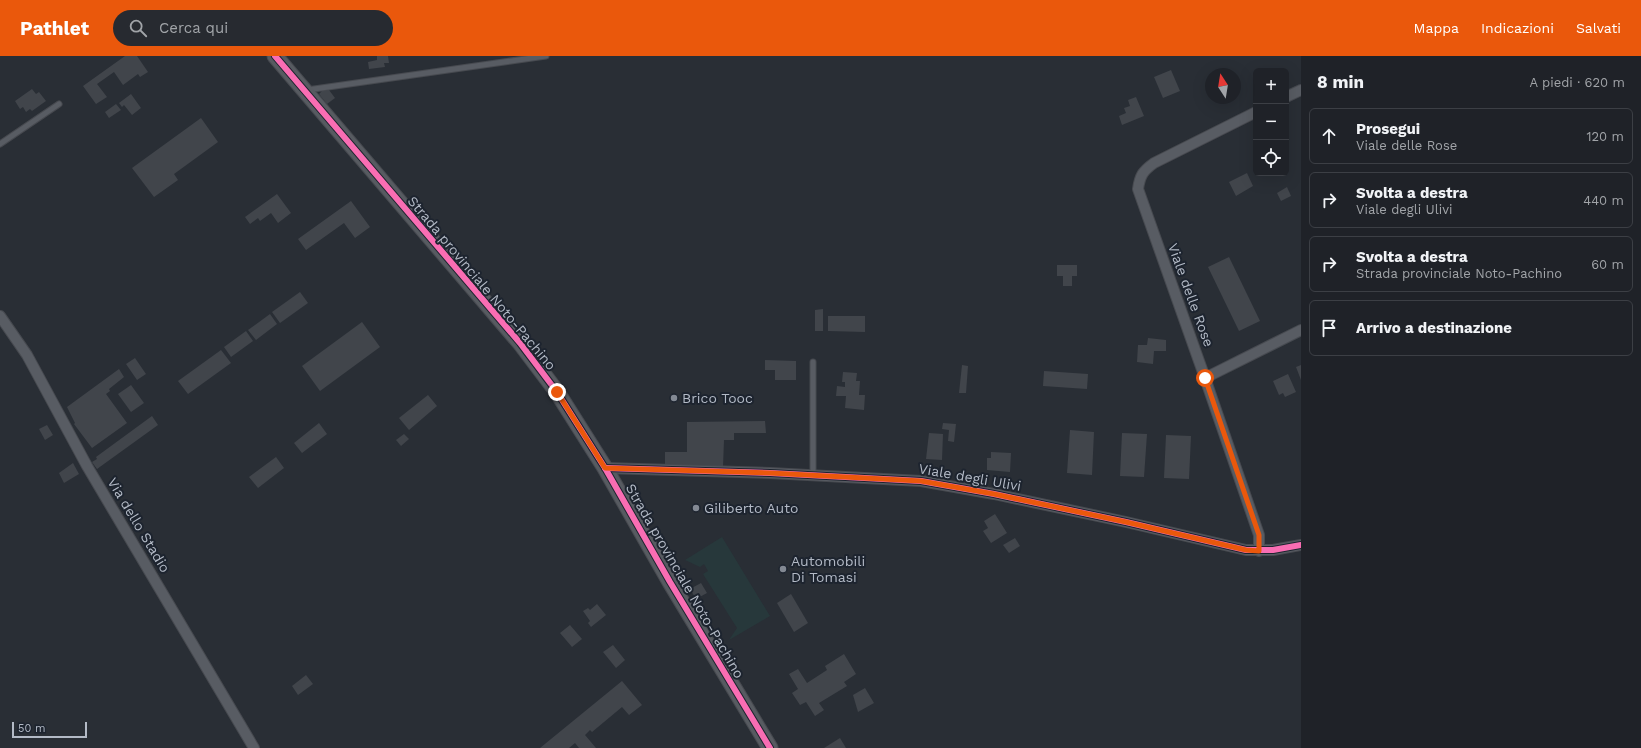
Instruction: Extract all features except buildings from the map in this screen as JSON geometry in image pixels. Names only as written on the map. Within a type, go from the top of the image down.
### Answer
[{"type":"street","name":"Strada provinciale Noto-Pachino","points":[[275,56],[520,343],[557,392],[605,468],[670,582],[770,748]]},
{"type":"street","points":[[1289,96],[1301,90]]},
{"type":"street","name":"Viale delle Rose","points":[[1253,114],[1154,163],[1145,170],[1139,178],[1138,189],[1259,535],[1259,551]]},
{"type":"street","name":"Via dello Stadio","points":[[0,316],[27,355],[87,466],[254,748]]},
{"type":"street","points":[[1205,378],[1301,330]]},
{"type":"street","name":"Viale degli Ulivi","points":[[605,468],[813,475],[928,483],[1009,497],[1246,550],[1274,550],[1301,545]]},
{"type":"lane","points":[[304,90],[546,56]]},
{"type":"lane","points":[[0,144],[59,104]]},
{"type":"lane","points":[[813,362],[813,475]]},
{"type":"shaded area","points":[[722,537],[770,616],[729,640],[737,628],[703,574],[708,571],[704,564],[700,567],[685,560]]},
{"type":"cycle path","points":[[275,56],[520,343],[557,392],[605,468],[670,582],[770,748]]},
{"type":"cycle path","points":[[605,468],[770,473],[921,481],[994,494],[1126,522],[1246,550],[1273,550],[1301,545]]},
{"type":"place","name":"Brico Tooc","points":[[674,398]]},
{"type":"place","name":"Giliberto Auto","points":[[696,508]]},
{"type":"place","name":"Automobili Di Tomasi","points":[[783,569]]},
{"type":"route","points":[[557,392],[605,468],[770,473],[921,481],[994,494],[1126,522],[1246,550],[1259,551],[1259,535],[1205,378]]}]
